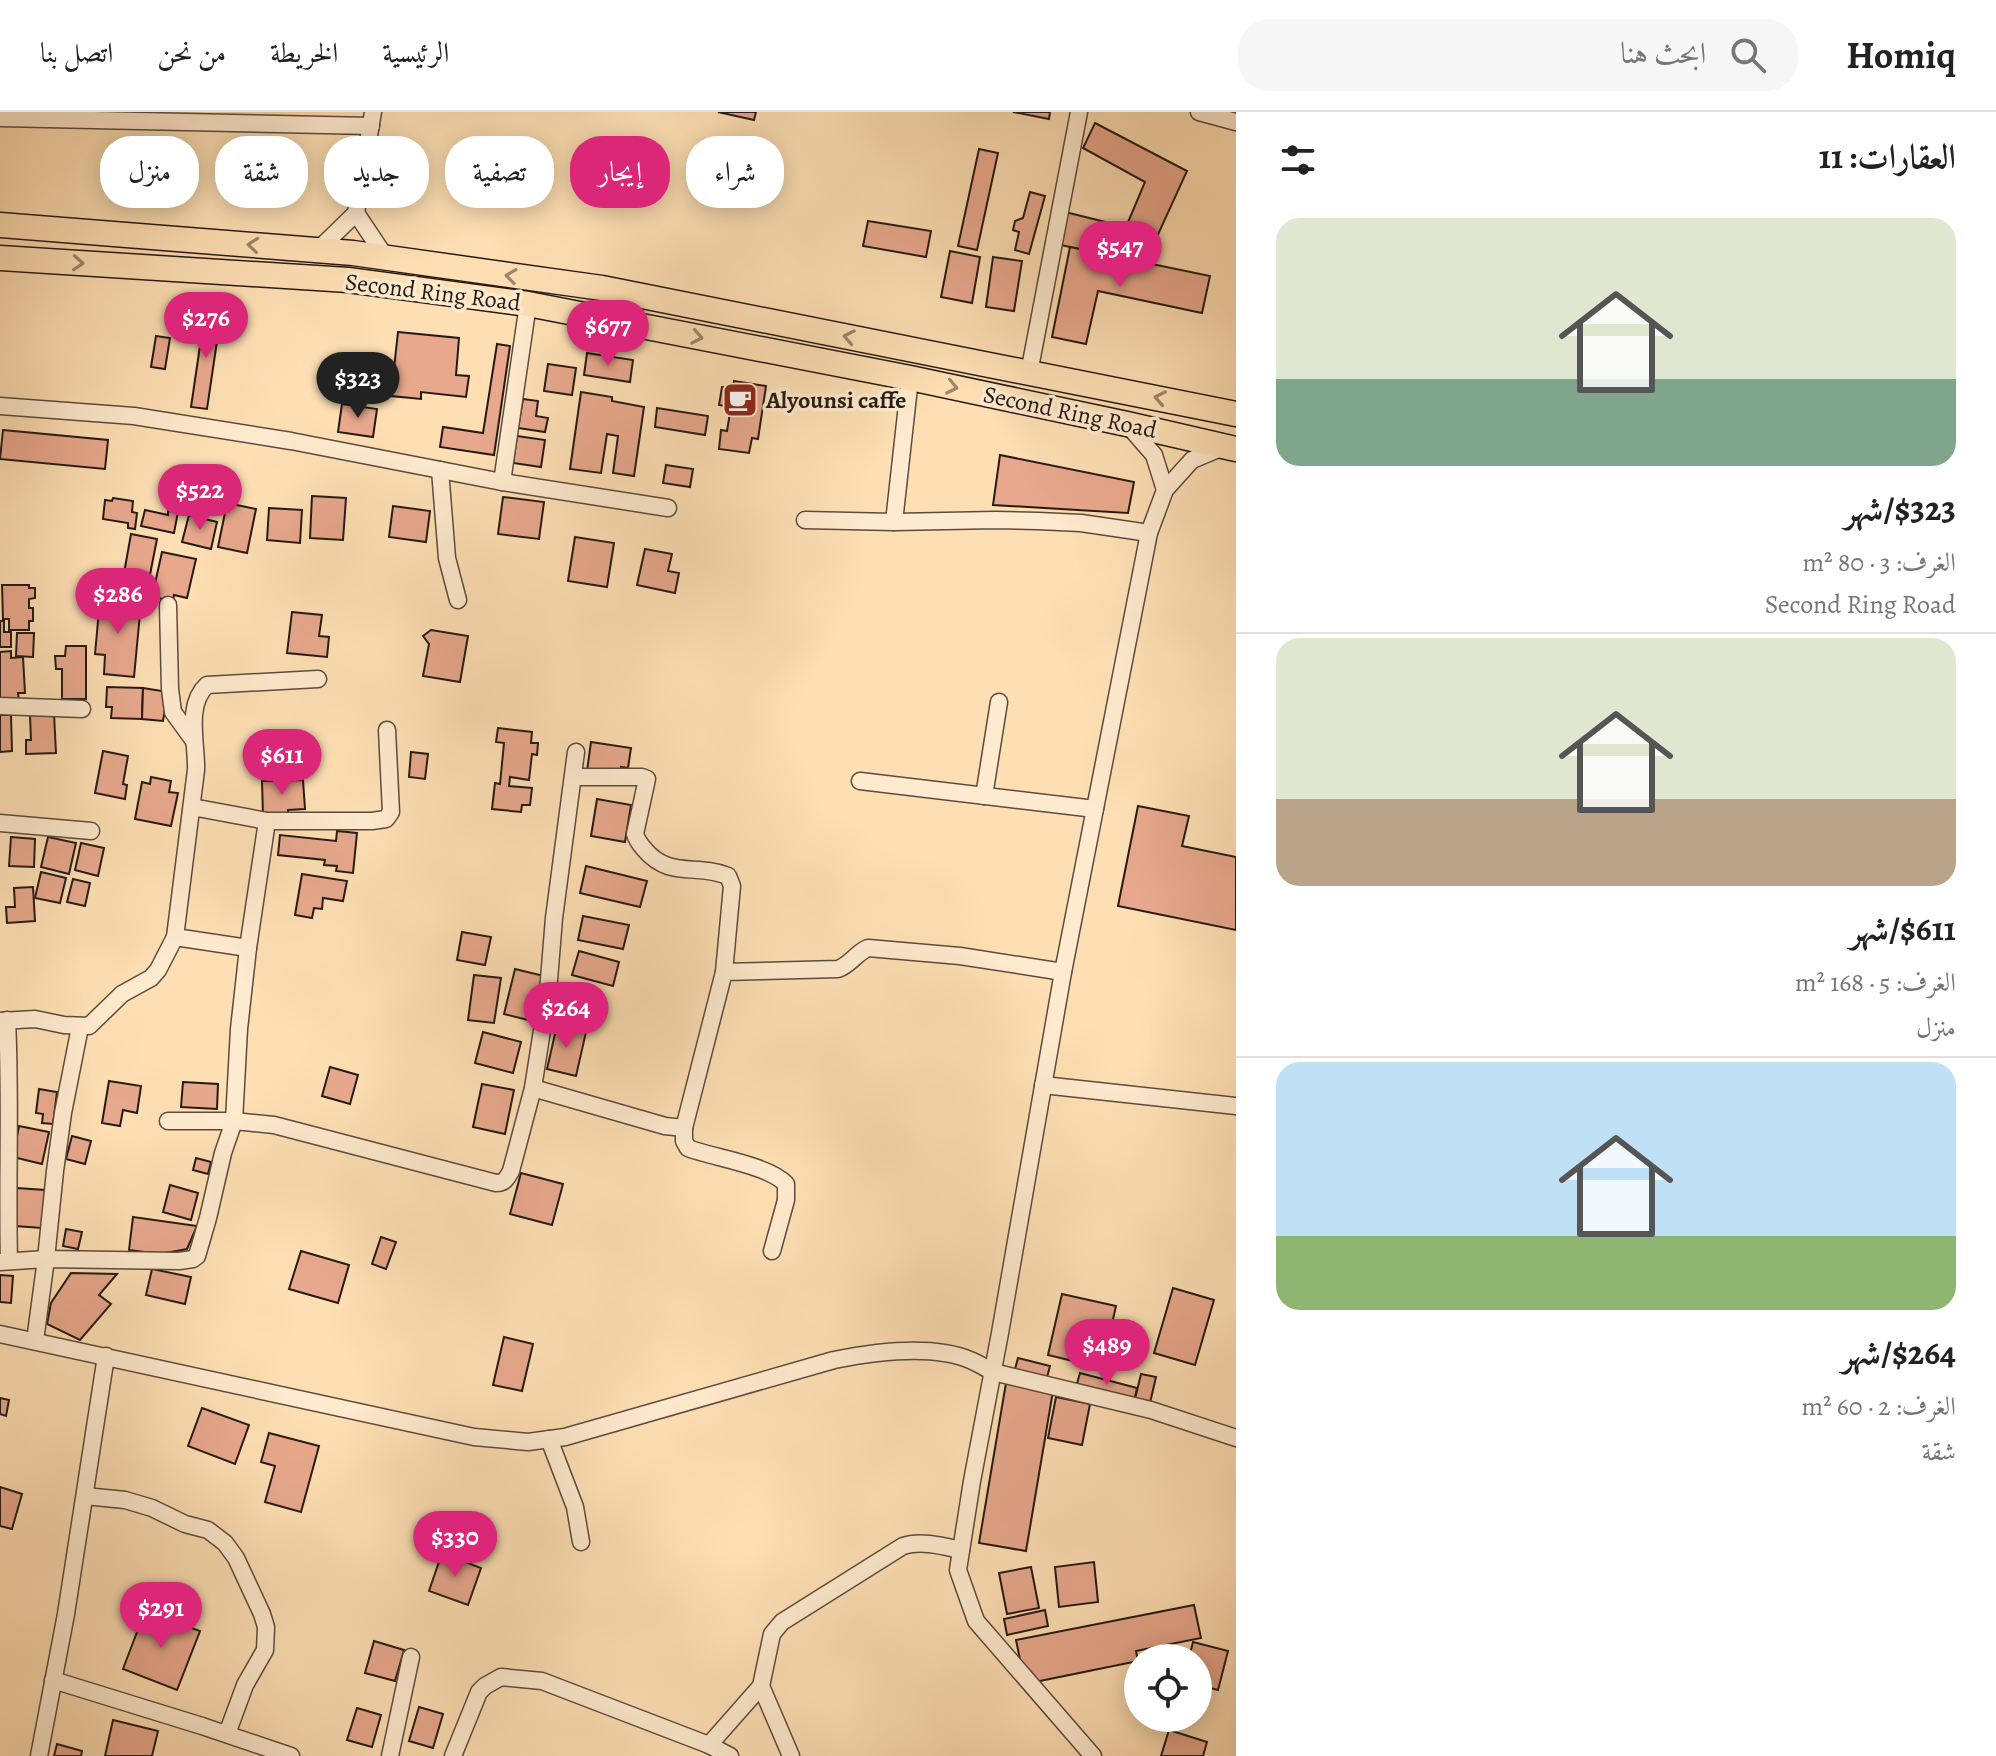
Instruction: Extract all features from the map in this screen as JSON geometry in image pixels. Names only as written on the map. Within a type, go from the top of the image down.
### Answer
[{"type":"highway","name":"Second Ring Road","points":[[0,225],[386,258],[602,288],[1236,414]]},
{"type":"highway","name":"Second Ring Road","points":[[0,258],[348,280],[528,304],[910,378],[1230,448]]},
{"type":"street","points":[[1029,373],[1079,112]]},
{"type":"street","points":[[1199,112],[1236,122]]},
{"type":"street","points":[[2,116],[372,119],[356,213],[317,251]]},
{"type":"street","points":[[356,213],[386,258]]},
{"type":"street","points":[[502,482],[528,304]]},
{"type":"street","points":[[894,522],[910,378]]},
{"type":"street","points":[[0,406],[134,416],[291,441],[502,482],[668,508]]},
{"type":"street","points":[[1127,424],[1154,455],[1165,490]]},
{"type":"street","points":[[1093,1756],[976,1621],[958,1570],[1063,972],[1149,533],[1165,490],[1192,460],[1230,448]]},
{"type":"street","points":[[440,470],[447,558],[458,600]]},
{"type":"street","points":[[805,520],[1038,521],[1081,523],[1149,533]]},
{"type":"street","points":[[168,605],[173,712],[194,741]]},
{"type":"street","points":[[267,821],[239,1029],[234,1121],[223,1153],[200,1251],[193,1259],[179,1261],[46,1259],[5,1262],[10,1071],[3,1020],[35,1019],[89,1026],[122,994],[151,978],[175,937],[196,770],[195,707],[200,692],[207,685],[318,679]]},
{"type":"street","points":[[984,796],[999,702]]},
{"type":"street","points":[[0,706],[82,709]]},
{"type":"street","points":[[192,807],[267,821],[386,819],[391,812],[387,730]]},
{"type":"street","points":[[168,1121],[234,1121],[274,1125],[496,1183],[507,1180],[533,1088],[548,992],[554,918],[576,752]]},
{"type":"street","points":[[573,777],[647,779],[635,839],[654,860],[668,867],[709,870],[728,876],[732,886],[724,972],[684,1128],[684,1141],[688,1148],[767,1171],[786,1184],[786,1200],[772,1251]]},
{"type":"street","points":[[860,781],[1095,809]]},
{"type":"street","points":[[0,823],[91,831]]},
{"type":"street","points":[[175,937],[248,948]]},
{"type":"street","points":[[724,972],[838,969],[868,948],[960,956],[1063,972]]},
{"type":"street","points":[[35,1341],[63,1113],[80,1027]]},
{"type":"street","points":[[1043,1085],[1236,1106]]},
{"type":"street","points":[[533,1088],[665,1126],[684,1128]]},
{"type":"street","points":[[0,1334],[474,1437],[528,1442],[565,1437],[834,1360],[879,1351],[947,1353],[993,1372],[1151,1410],[1236,1438]]},
{"type":"street","points":[[39,1756],[85,1496],[106,1356]]},
{"type":"street","points":[[549,1439],[575,1507],[581,1542]]},
{"type":"street","points":[[85,1496],[125,1500],[208,1530],[225,1543],[236,1558],[262,1614],[266,1627],[265,1650],[245,1685],[227,1734]]},
{"type":"street","points":[[709,1745],[761,1686],[772,1634],[782,1622],[903,1546],[938,1545],[961,1550]]},
{"type":"street","points":[[390,1756],[411,1657]]},
{"type":"street","points":[[453,1756],[479,1692],[501,1677],[542,1681],[709,1745],[730,1756]]},
{"type":"street","points":[[53,1680],[291,1756]]},
{"type":"street","points":[[761,1686],[791,1756]]},
{"type":"building","points":[[718,112],[756,112],[754,120]]},
{"type":"building","points":[[1013,112],[1050,112],[1049,119]]},
{"type":"building","points":[[1095,123],[1187,171],[1145,263],[1056,244],[1065,212],[1126,227],[1145,182],[1083,148]]},
{"type":"building","points":[[979,149],[998,153],[977,250],[958,246]]},
{"type":"building","points":[[1030,192],[1045,196],[1029,254],[1015,250],[1019,232],[1013,230],[1015,221],[1023,218]]},
{"type":"building","points":[[868,221],[931,231],[926,257],[863,246]]},
{"type":"building","points":[[1070,247],[1210,276],[1202,313],[1098,291],[1086,344],[1052,337]]},
{"type":"building","points":[[950,251],[980,257],[972,303],[941,297]]},
{"type":"building","points":[[993,257],[1022,261],[1014,311],[986,307]]},
{"type":"building","points":[[205,312],[221,314],[207,409],[191,407]]},
{"type":"building","points":[[398,332],[459,338],[456,375],[469,376],[466,397],[421,392],[421,399],[391,396]]},
{"type":"building","points":[[156,336],[170,338],[165,369],[151,367]]},
{"type":"building","points":[[497,344],[510,346],[494,455],[440,447],[443,427],[483,433]]},
{"type":"building","points":[[587,353],[633,360],[630,382],[584,375]]},
{"type":"building","points":[[548,364],[576,368],[572,395],[544,391]]},
{"type":"building","points":[[734,381],[766,386],[758,439],[752,438],[749,453],[719,449],[721,430],[727,431],[731,407],[719,405],[722,387],[733,388]]},
{"type":"building","points":[[581,392],[644,407],[634,476],[613,473],[618,436],[607,434],[601,473],[570,469]]},
{"type":"building","points":[[523,399],[538,401],[536,416],[548,418],[545,432],[518,428]]},
{"type":"building","points":[[342,404],[377,409],[373,437],[338,432]]},
{"type":"building","points":[[657,408],[708,416],[705,435],[655,427]]},
{"type":"building","points":[[3,430],[108,440],[105,469],[0,459]]},
{"type":"building","points":[[517,436],[545,440],[541,467],[513,463]]},
{"type":"building","points":[[1000,455],[1134,482],[1128,513],[993,505]]},
{"type":"building","points":[[666,465],[693,469],[690,487],[663,483]]},
{"type":"building","points":[[312,496],[346,498],[343,540],[310,538]]},
{"type":"building","points":[[503,497],[544,502],[539,539],[498,534]]},
{"type":"building","points":[[113,498],[133,501],[132,512],[137,513],[135,529],[128,528],[128,523],[103,519],[105,500],[112,501]]},
{"type":"building","points":[[227,503],[256,509],[247,553],[218,547]]},
{"type":"building","points":[[393,506],[430,511],[426,542],[389,537]]},
{"type":"building","points":[[269,508],[302,510],[300,543],[267,540]]},
{"type":"building","points":[[145,510],[168,515],[168,511],[178,512],[174,533],[141,526]]},
{"type":"building","points":[[189,515],[217,522],[211,549],[182,542]]},
{"type":"building","points":[[131,534],[157,539],[146,595],[121,590]]},
{"type":"building","points":[[575,537],[614,543],[607,587],[568,581]]},
{"type":"building","points":[[645,549],[672,554],[668,571],[679,573],[675,593],[637,585]]},
{"type":"building","points":[[162,552],[196,559],[187,598],[174,595],[173,601],[152,597]]},
{"type":"building","points":[[2,585],[29,585],[29,588],[35,588],[35,598],[29,599],[33,621],[29,621],[29,630],[9,630],[9,619],[3,619]]},
{"type":"building","points":[[100,599],[141,603],[134,677],[104,674],[105,655],[95,654]]},
{"type":"building","points":[[292,612],[322,615],[319,636],[329,637],[327,657],[287,653]]},
{"type":"building","points":[[0,621],[4,621],[4,632],[11,632],[11,647],[0,647]]},
{"type":"building","points":[[431,630],[468,636],[460,682],[423,676],[429,644],[423,636]]},
{"type":"building","points":[[17,633],[34,633],[33,657],[16,656]]},
{"type":"building","points":[[66,646],[86,646],[86,699],[62,699],[62,669],[56,669],[55,656],[65,656]]},
{"type":"building","points":[[11,651],[11,658],[23,657],[25,693],[18,693],[19,700],[0,701],[0,652]]},
{"type":"building","points":[[107,687],[143,688],[142,719],[111,718],[112,707],[106,707]]},
{"type":"building","points":[[143,688],[168,692],[163,721],[142,719]]},
{"type":"building","points":[[54,714],[56,753],[26,754],[26,740],[31,740],[30,715]]},
{"type":"building","points":[[0,715],[11,715],[12,751],[0,752]]},
{"type":"building","points":[[498,728],[532,732],[531,743],[538,743],[537,755],[532,754],[529,780],[510,777],[509,786],[532,788],[530,805],[522,805],[521,812],[492,809],[495,783],[500,784],[504,743],[496,742]]},
{"type":"building","points":[[591,742],[631,748],[628,768],[621,767],[620,776],[587,771]]},
{"type":"building","points":[[103,751],[128,756],[123,784],[127,785],[125,799],[95,793]]},
{"type":"building","points":[[411,752],[428,754],[425,779],[409,777]]},
{"type":"building","points":[[151,777],[171,781],[169,792],[178,793],[171,826],[135,819],[142,782],[150,784]]},
{"type":"building","points":[[303,780],[305,809],[288,810],[288,815],[263,816],[262,781]]},
{"type":"building","points":[[597,799],[631,805],[625,842],[591,836]]},
{"type":"building","points":[[1138,806],[1189,816],[1182,846],[1236,857],[1236,930],[1118,906]]},
{"type":"building","points":[[337,831],[357,833],[353,873],[336,871],[337,866],[324,865],[325,860],[278,855],[280,835],[336,841]]},
{"type":"building","points":[[11,837],[35,839],[34,867],[9,866]]},
{"type":"building","points":[[48,837],[76,843],[69,874],[41,867]]},
{"type":"building","points":[[81,843],[104,848],[98,876],[75,870]]},
{"type":"building","points":[[586,866],[647,881],[640,907],[580,893]]},
{"type":"building","points":[[41,872],[66,878],[60,903],[35,898]]},
{"type":"building","points":[[302,874],[347,881],[343,901],[323,898],[322,909],[314,908],[312,918],[295,915]]},
{"type":"building","points":[[73,879],[90,883],[85,906],[67,902]]},
{"type":"building","points":[[33,887],[35,921],[7,923],[6,907],[15,907],[14,888]]},
{"type":"building","points":[[583,916],[629,925],[623,949],[578,940]]},
{"type":"building","points":[[462,932],[491,937],[485,965],[457,960]]},
{"type":"building","points":[[579,951],[619,962],[613,986],[572,975]]},
{"type":"building","points":[[515,969],[548,977],[536,1022],[504,1014]]},
{"type":"building","points":[[474,975],[501,978],[494,1023],[468,1020]]},
{"type":"building","points":[[557,1025],[586,1032],[576,1076],[547,1069]]},
{"type":"building","points":[[483,1032],[521,1042],[513,1073],[475,1063]]},
{"type":"building","points":[[330,1067],[358,1075],[350,1104],[322,1096]]},
{"type":"building","points":[[109,1081],[141,1086],[137,1113],[123,1110],[120,1126],[102,1123]]},
{"type":"building","points":[[183,1082],[218,1084],[217,1109],[181,1107]]},
{"type":"building","points":[[482,1084],[514,1090],[505,1134],[473,1127]]},
{"type":"building","points":[[39,1089],[57,1092],[53,1124],[42,1123],[43,1114],[36,1113]]},
{"type":"building","points":[[19,1126],[49,1132],[42,1164],[13,1157]]},
{"type":"building","points":[[72,1136],[91,1141],[85,1164],[66,1159]]},
{"type":"building","points":[[196,1158],[211,1162],[208,1174],[193,1170]]},
{"type":"building","points":[[521,1173],[563,1184],[552,1225],[510,1214]]},
{"type":"building","points":[[170,1185],[198,1193],[191,1220],[163,1212]]},
{"type":"building","points":[[17,1188],[45,1190],[42,1228],[15,1226]]},
{"type":"building","points":[[133,1217],[197,1226],[187,1249],[160,1254],[129,1250]]},
{"type":"building","points":[[66,1229],[82,1232],[78,1249],[63,1246]]},
{"type":"building","points":[[381,1237],[396,1242],[386,1269],[372,1264]]},
{"type":"building","points":[[301,1251],[349,1265],[338,1303],[289,1289]]},
{"type":"building","points":[[152,1269],[191,1277],[185,1304],[146,1295]]},
{"type":"building","points":[[71,1273],[117,1274],[99,1295],[111,1304],[80,1340],[47,1324],[51,1303]]},
{"type":"building","points":[[0,1275],[13,1276],[11,1303],[0,1302]]},
{"type":"building","points":[[1173,1288],[1214,1300],[1195,1365],[1154,1353]]},
{"type":"building","points":[[1062,1294],[1116,1306],[1102,1368],[1048,1355]]},
{"type":"building","points":[[504,1337],[533,1344],[522,1391],[493,1385]]},
{"type":"building","points":[[1018,1358],[1050,1366],[1046,1381],[1014,1373]]},
{"type":"building","points":[[1080,1373],[1137,1388],[1134,1402],[1076,1387]]},
{"type":"building","points":[[1141,1374],[1156,1377],[1150,1403],[1135,1399]]},
{"type":"building","points":[[1006,1383],[1053,1391],[1026,1551],[979,1543]]},
{"type":"building","points":[[1056,1397],[1090,1404],[1082,1445],[1048,1438]]},
{"type":"building","points":[[0,1398],[9,1400],[6,1416],[0,1414]]},
{"type":"building","points":[[202,1408],[249,1425],[235,1464],[188,1446]]},
{"type":"building","points":[[269,1433],[319,1446],[301,1512],[265,1502],[275,1466],[261,1462]]},
{"type":"building","points":[[0,1487],[22,1494],[12,1529],[0,1526]]},
{"type":"building","points":[[442,1553],[481,1568],[468,1605],[429,1591]]},
{"type":"building","points":[[1094,1562],[1098,1602],[1059,1607],[1055,1567]]},
{"type":"building","points":[[1031,1567],[1039,1608],[1007,1614],[999,1573]]},
{"type":"building","points":[[1194,1605],[1201,1638],[1171,1644],[1124,1644],[1124,1664],[1025,1684],[1016,1640]]},
{"type":"building","points":[[1045,1610],[1048,1626],[1007,1635],[1004,1619]]},
{"type":"building","points":[[145,1611],[200,1631],[177,1690],[123,1669]]},
{"type":"building","points":[[374,1641],[404,1650],[395,1681],[365,1673]]},
{"type":"building","points":[[1212,1647],[1228,1651],[1218,1690],[1212,1688]]},
{"type":"building","points":[[419,1707],[443,1714],[433,1748],[409,1741]]},
{"type":"building","points":[[357,1708],[381,1715],[372,1747],[347,1740]]},
{"type":"building","points":[[113,1720],[158,1731],[152,1756],[105,1756]]},
{"type":"building","points":[[1168,1732],[1207,1742],[1203,1756],[1161,1756]]},
{"type":"building","points":[[57,1744],[82,1751],[81,1756],[54,1756]]},
{"type":"place","name":"Alyounsi caffe","points":[[740,400]]}]
